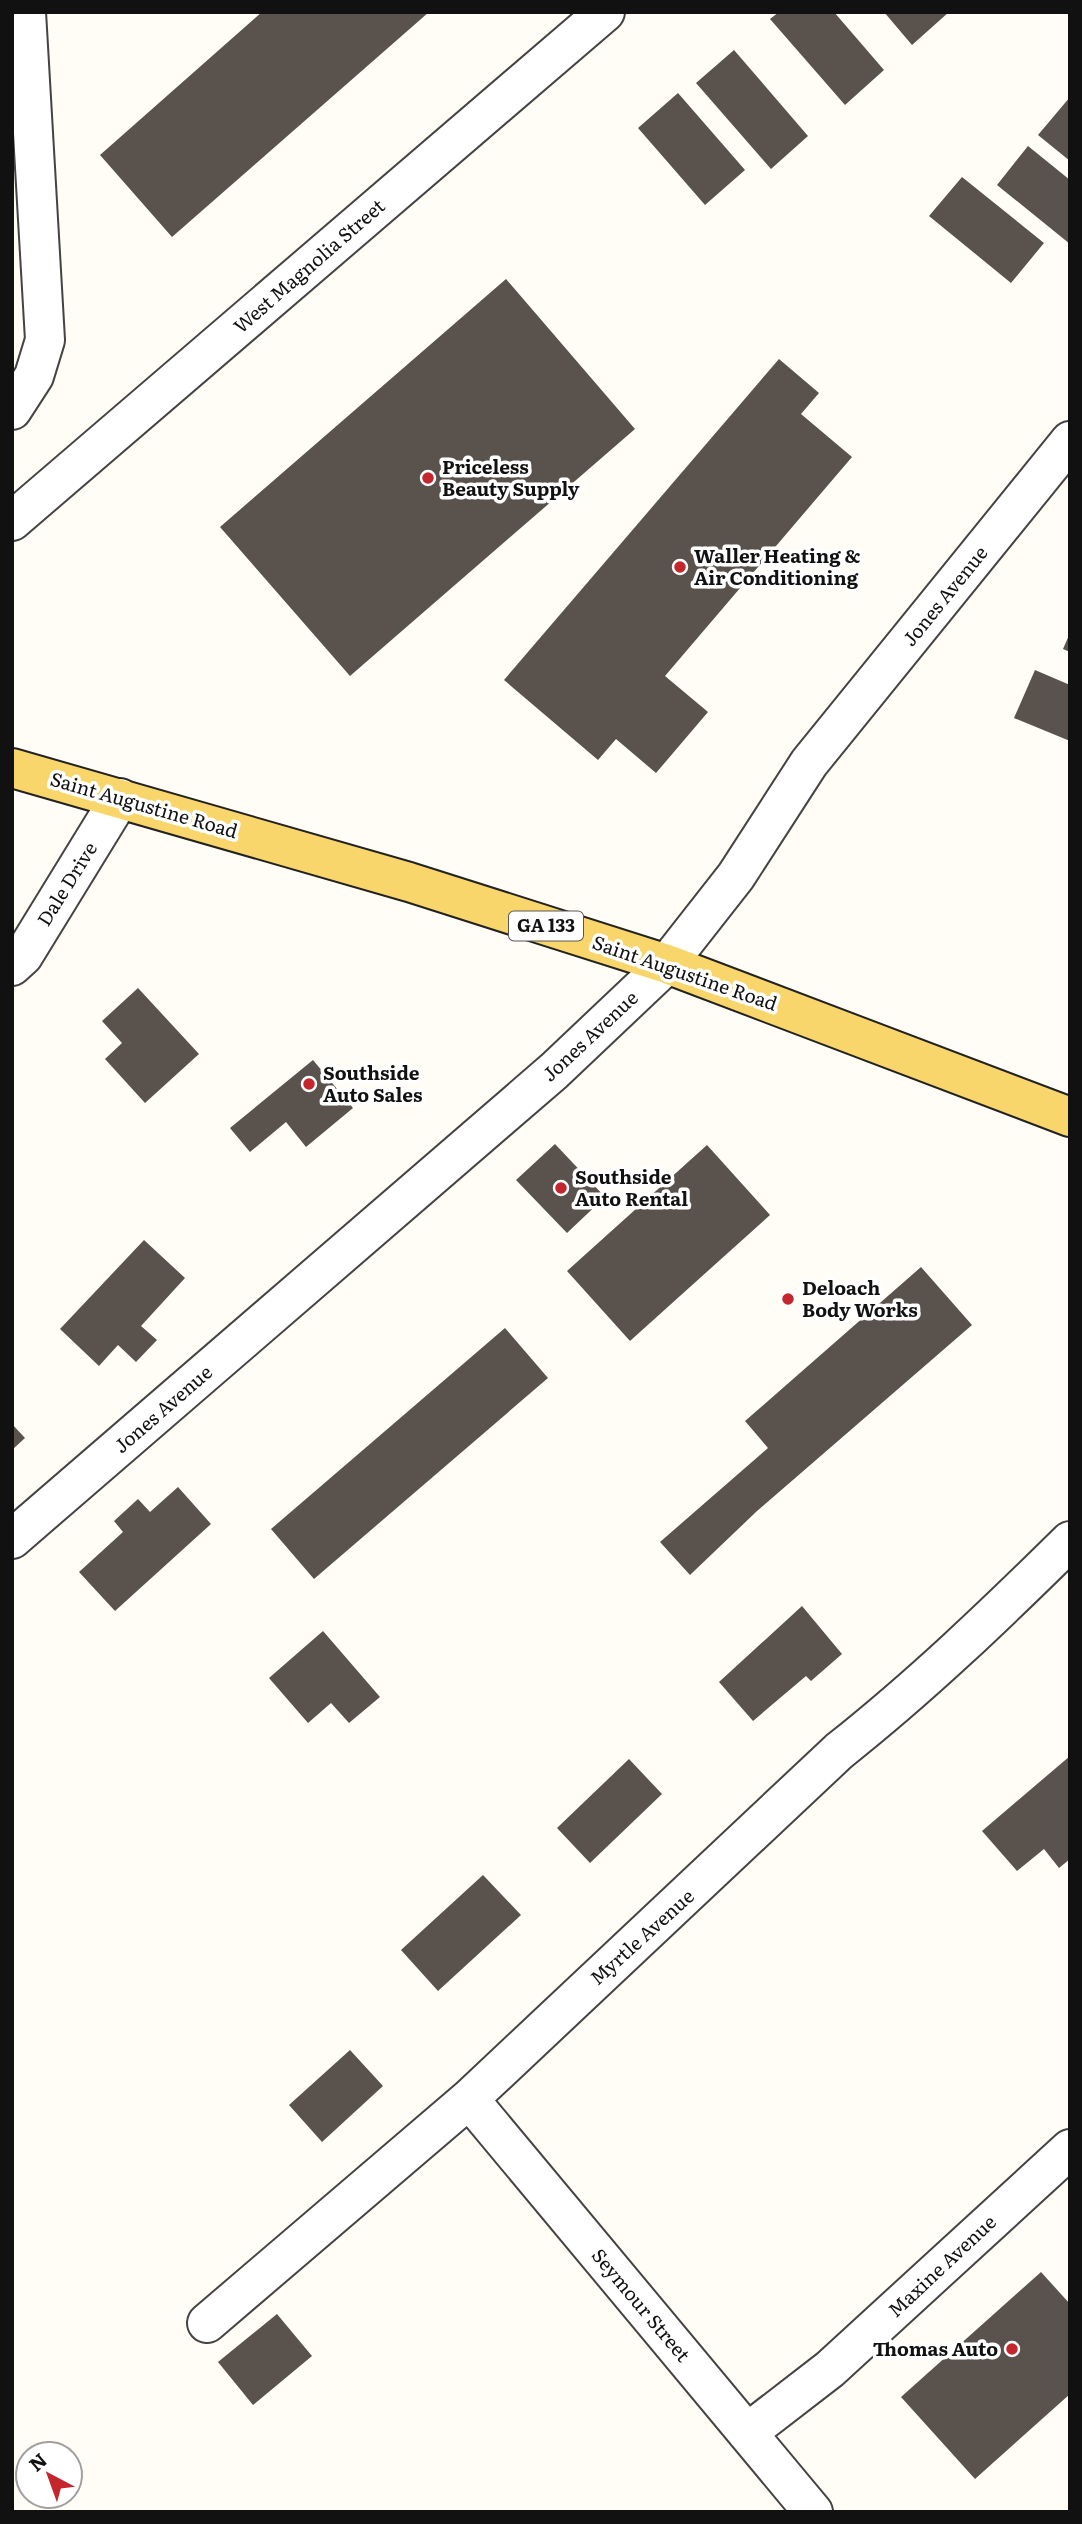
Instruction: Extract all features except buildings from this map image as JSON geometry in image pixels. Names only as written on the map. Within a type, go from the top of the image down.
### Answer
[{"type":"main road","name":"Saint Augustine Road","points":[[12,768],[409,883],[667,964],[1070,1117]]},
{"type":"street","points":[[12,410],[34,376],[45,340],[26,12]]},
{"type":"street","name":"West Magnolia Street","points":[[12,521],[605,12]]},
{"type":"street","name":"Jones Avenue","points":[[12,1539],[554,1071],[667,964],[736,876],[809,763],[1070,441]]},
{"type":"street","name":"Dale Drive","points":[[12,966],[23,956],[120,798]]},
{"type":"street","name":"Myrtle Avenue","points":[[206,2323],[469,2099],[839,1751],[900,1702],[976,1633],[1070,1541]]},
{"type":"street","name":"Seymour Street","points":[[469,2099],[813,2512]]},
{"type":"street","name":"Maxine Avenue","points":[[747,2433],[830,2369],[1070,2149]]},
{"type":"place","name":"Priceless Beauty Supply","points":[[428,478]]},
{"type":"place","name":"Waller Heating & Air Conditioning","points":[[680,567]]},
{"type":"place","name":"Southside Auto Sales","points":[[309,1084]]},
{"type":"place","name":"Southside Auto Rental","points":[[561,1188]]},
{"type":"place","name":"Deloach Body Works","points":[[788,1299]]},
{"type":"place","name":"Thomas Auto","points":[[1012,2349]]}]
